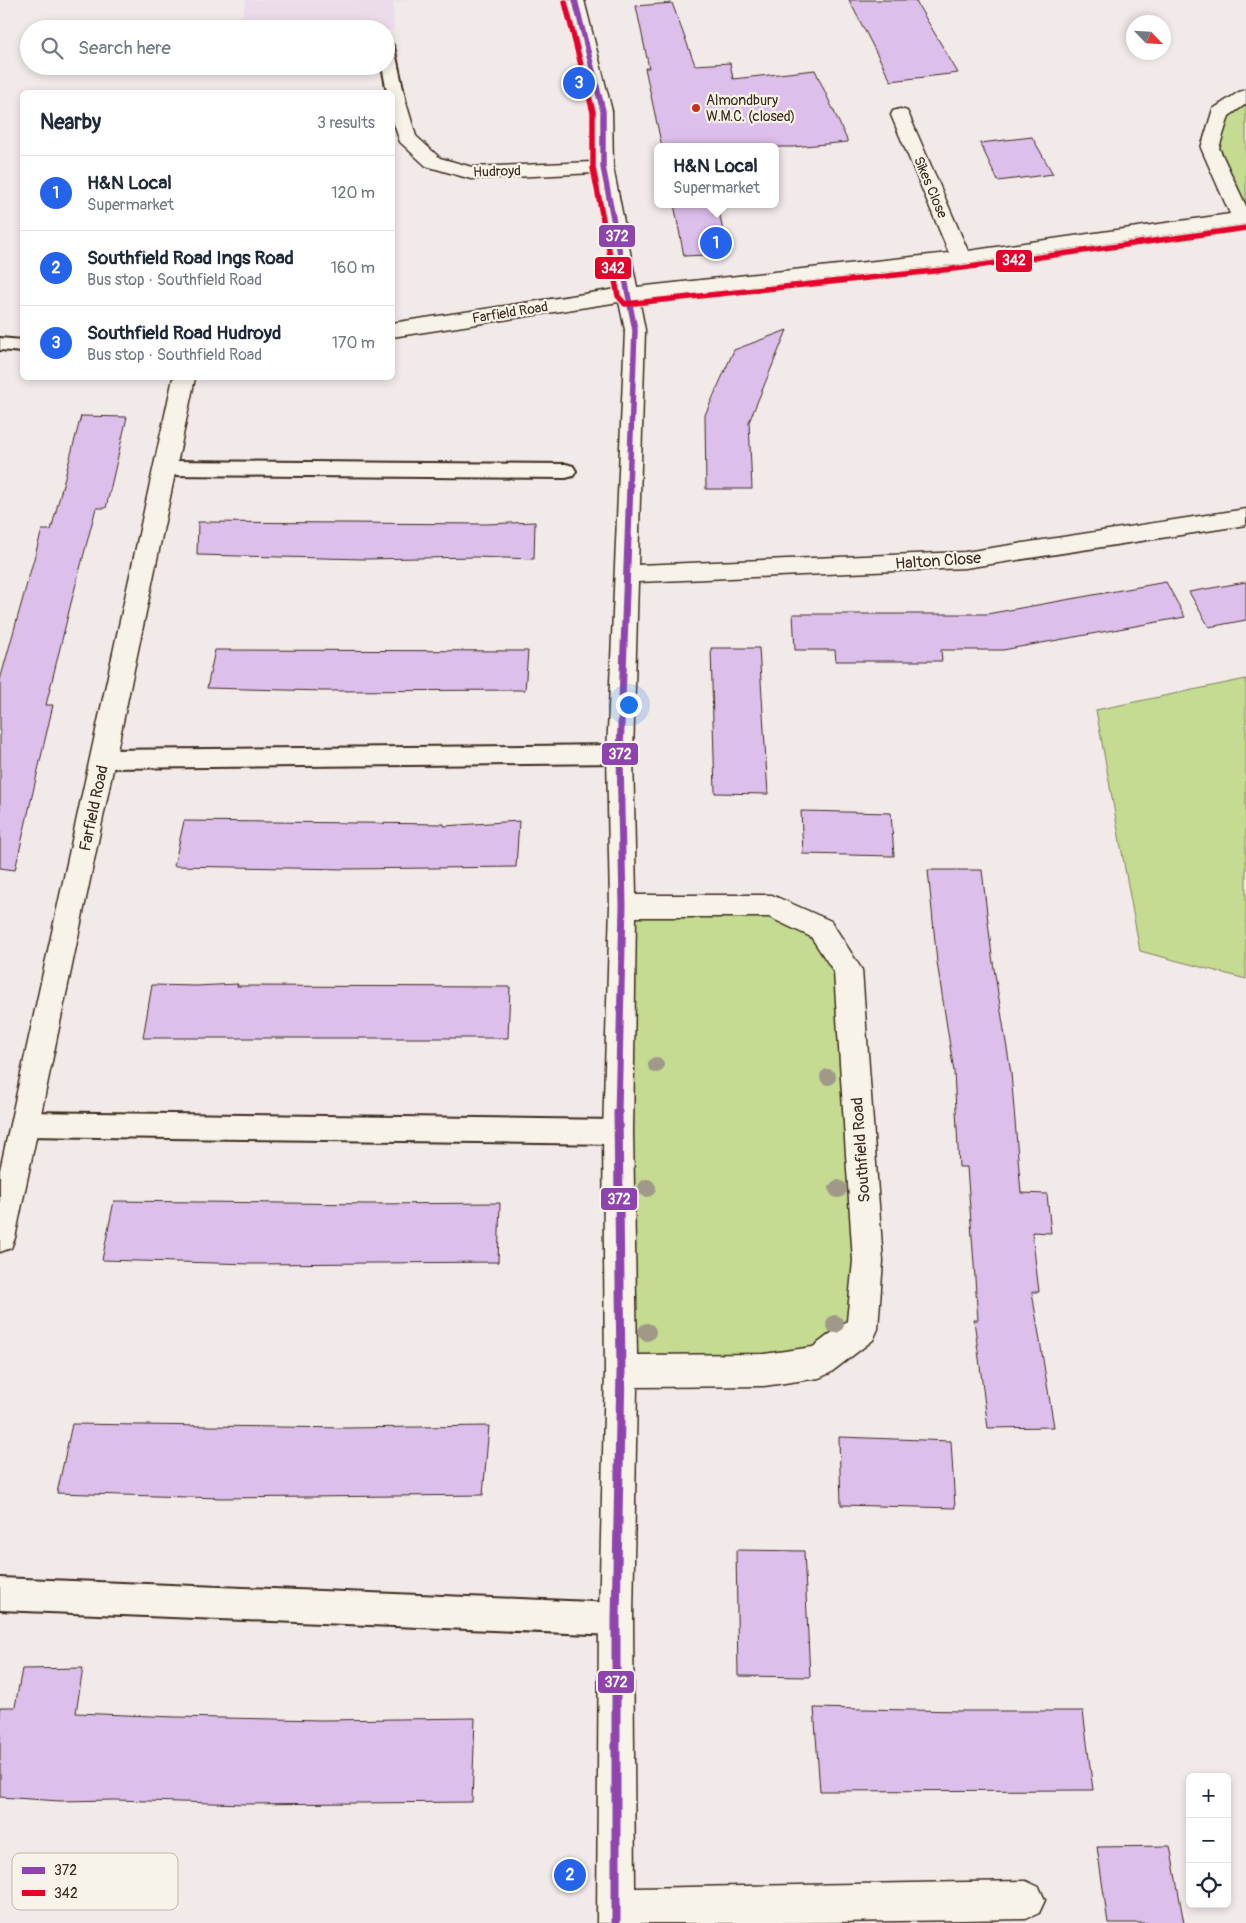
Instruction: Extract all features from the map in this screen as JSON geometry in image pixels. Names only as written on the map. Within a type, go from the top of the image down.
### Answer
[{"type":"street","points":[[575,0],[603,111],[603,166],[635,330],[620,754],[623,906],[618,1132],[621,1371],[616,1619],[616,1915],[1026,1900]]},
{"type":"street","points":[[1244,219],[1210,148],[1220,113],[1246,96]]},
{"type":"street","name":"Hudroyd","points":[[398,103],[407,138],[433,162],[442,165],[471,173],[603,166]]},
{"type":"street","name":"Sikes Close","points":[[900,115],[961,258]]},
{"type":"street","name":"Farfield Road","points":[[395,330],[628,294],[961,258],[1244,219]]},
{"type":"street","name":"Farfield Road","points":[[0,1238],[184,380]]},
{"type":"street","name":"Halton Close","points":[[627,574],[965,560],[1246,517]]},
{"type":"street","name":"Southfield Road","points":[[621,1371],[764,1370],[819,1362],[862,1329],[868,1261],[848,970],[821,929],[772,906],[623,906]]},
{"type":"lane","points":[[392,75],[398,103]]},
{"type":"lane","points":[[0,344],[20,346]]},
{"type":"lane","points":[[165,468],[566,471]]},
{"type":"lane","points":[[104,759],[620,754]]},
{"type":"lane","points":[[25,1124],[618,1132]]},
{"type":"lane","points":[[0,1594],[616,1619]]},
{"type":"shaded area","points":[[246,0],[409,0],[393,2],[394,20],[241,20]]},
{"type":"green space","points":[[1246,96],[1246,218],[1210,148],[1220,113]]},
{"type":"green space","points":[[1246,679],[1246,979],[1140,951],[1096,710]]},
{"type":"green space","points":[[628,896],[772,906],[821,929],[848,970],[862,1329],[819,1362],[621,1371]]},
{"type":"building","points":[[849,0],[915,0],[958,73],[891,81]]},
{"type":"building","points":[[672,3],[695,65],[730,63],[733,79],[815,70],[848,142],[793,147],[779,147],[779,143],[661,143],[645,68],[649,68],[636,6]]},
{"type":"building","points":[[1032,137],[1053,174],[998,181],[980,143]]},
{"type":"building","points":[[675,208],[719,208],[727,254],[684,256]]},
{"type":"building","points":[[787,330],[749,422],[752,489],[706,489],[705,415],[734,350]]},
{"type":"building","points":[[81,416],[127,417],[106,508],[96,508],[71,603],[46,705],[53,705],[15,870],[0,868],[0,680],[42,530],[51,530]]},
{"type":"building","points":[[198,522],[486,524],[535,522],[534,559],[476,557],[364,559],[197,555]]},
{"type":"building","points":[[1166,582],[1185,617],[1003,650],[941,650],[942,661],[836,661],[835,650],[795,650],[793,614],[987,614]]},
{"type":"building","points":[[1246,582],[1246,620],[1209,627],[1189,592]]},
{"type":"building","points":[[711,648],[759,648],[768,794],[715,793]]},
{"type":"building","points":[[215,650],[528,651],[525,690],[324,691],[207,688]]},
{"type":"building","points":[[801,811],[891,813],[894,856],[803,854]]},
{"type":"building","points":[[184,821],[444,824],[444,826],[519,821],[516,867],[346,869],[174,866]]},
{"type":"building","points":[[928,870],[982,870],[992,956],[1011,1073],[1021,1193],[1047,1194],[1051,1233],[1032,1232],[1039,1292],[1032,1292],[1054,1427],[988,1428],[974,1320],[978,1320],[967,1167],[959,1167],[954,1072],[937,962]]},
{"type":"building","points":[[238,984],[237,986],[510,987],[508,1038],[143,1038],[152,985],[196,986]]},
{"type":"building","points":[[114,1201],[369,1204],[500,1203],[498,1262],[253,1264],[102,1260]]},
{"type":"building","points":[[72,1424],[347,1428],[489,1426],[483,1495],[221,1498],[57,1493]]},
{"type":"building","points":[[839,1437],[951,1441],[955,1508],[841,1505]]},
{"type":"building","points":[[736,1550],[804,1551],[810,1677],[738,1676]]},
{"type":"building","points":[[83,1668],[76,1713],[323,1720],[475,1718],[472,1802],[245,1804],[115,1800],[60,1801],[0,1797],[0,1707],[15,1707],[22,1669]]},
{"type":"building","points":[[814,1708],[1083,1711],[1093,1790],[820,1791]]},
{"type":"building","points":[[1170,1846],[1184,1923],[1108,1923],[1097,1847]]},
{"type":"transit line","name":"372","points":[[575,0],[603,111],[603,167],[635,330],[620,754],[623,906],[618,1132],[621,1371],[616,1619],[616,1923]]},
{"type":"transit line","name":"342","points":[[565,2],[593,112],[593,168],[618,296],[625,304],[962,268],[1246,228]]},
{"type":"place","name":"Southfield Road Hudroyd","points":[[579,83]]},
{"type":"place","name":"Almondbury W.M.C. (closed)","points":[[696,108]]},
{"type":"place","name":"H&N Local","points":[[716,243]]},
{"type":"place","name":"Southfield Road Ings Road","points":[[570,1875]]}]
